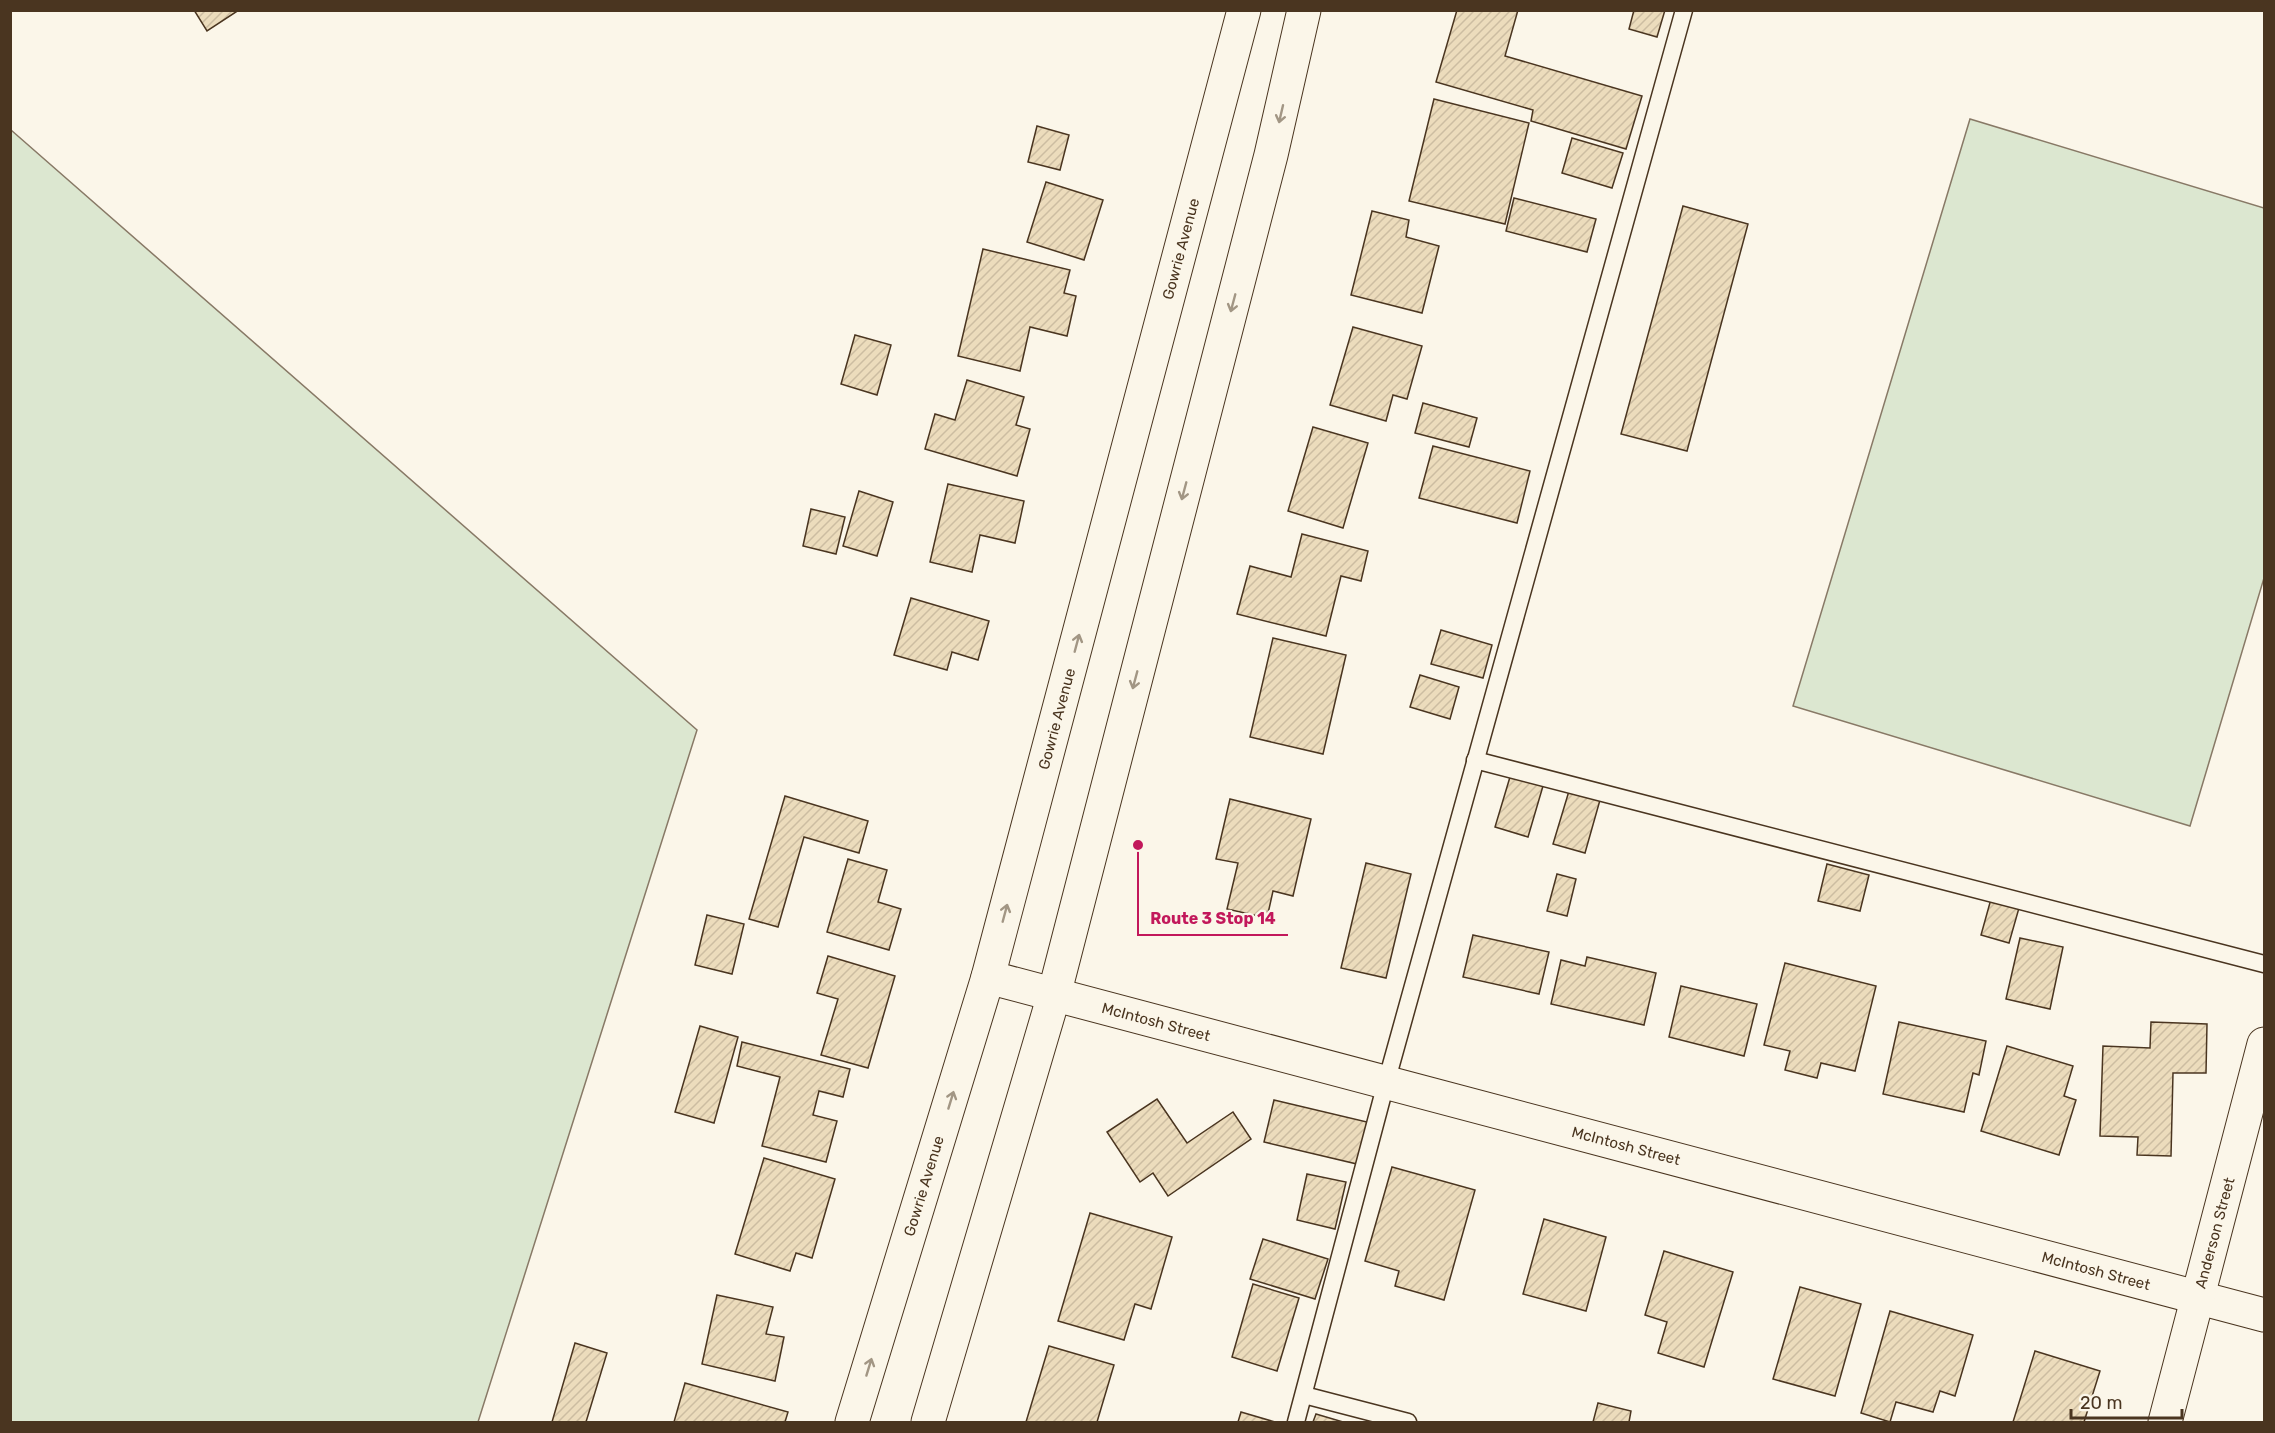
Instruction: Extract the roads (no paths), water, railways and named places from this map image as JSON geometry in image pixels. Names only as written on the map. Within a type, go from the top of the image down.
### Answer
[{"type":"street","name":"Gowrie Avenue","points":[[852,1422],[988,977],[1244,10]]},
{"type":"street","points":[[928,1422],[1054,995],[1271,155],[1304,10]]},
{"type":"street","points":[[1294,57],[1320,10]]},
{"type":"street","name":"McIntosh Street","points":[[988,977],[2265,1315]]},
{"type":"street","name":"Anderson Street","points":[[2165,1422],[2265,1044]]},
{"type":"lane","points":[[1296,1422],[1386,1083],[1684,10]]},
{"type":"lane","points":[[1475,760],[2265,964]]},
{"type":"lane","points":[[1304,1395],[1408,1422]]},
{"type":"place","name":"Route 3 Stop 14","points":[[1138,845]]}]
